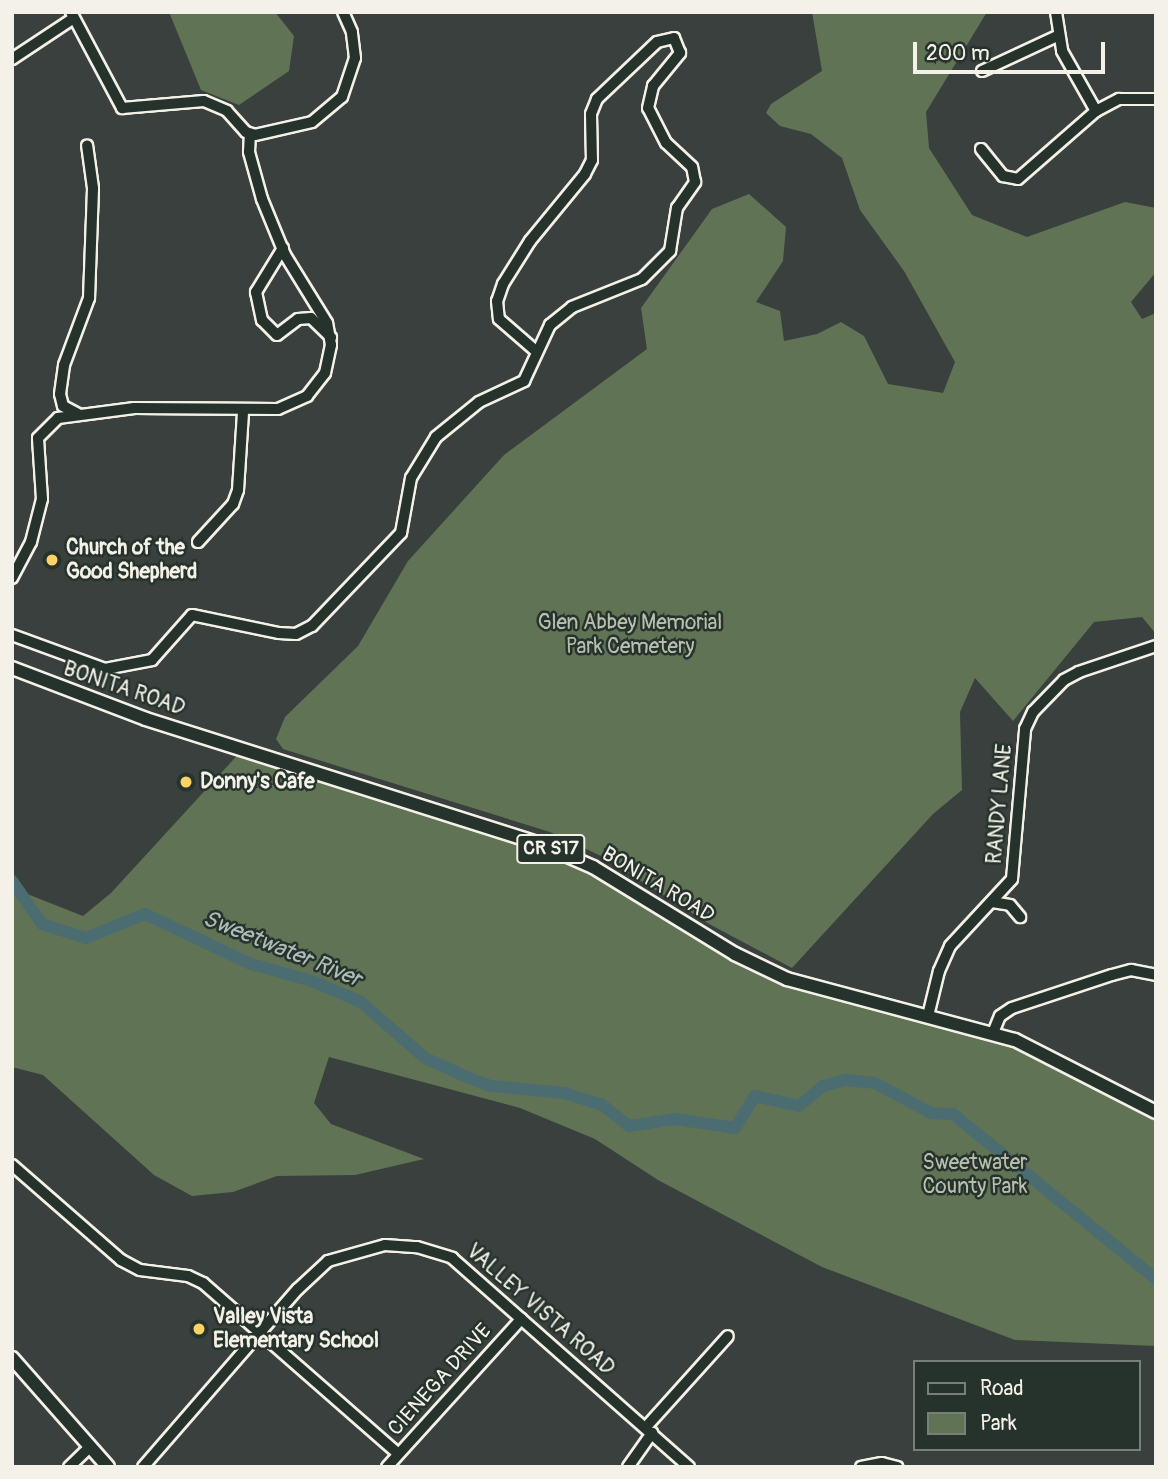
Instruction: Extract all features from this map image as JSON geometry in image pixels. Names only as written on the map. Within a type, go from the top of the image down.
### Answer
[{"type":"main road","name":"BONITA ROAD","points":[[12,668],[146,719],[538,843],[603,873],[728,950],[787,979],[993,1032],[1046,1053],[1156,1112]]},
{"type":"main road","points":[[12,1358],[108,1467]]},
{"type":"street","points":[[250,135],[312,122],[342,97],[352,75],[355,49],[343,12]]},
{"type":"street","points":[[1056,12],[1057,36],[1096,110]]},
{"type":"street","points":[[12,59],[72,15],[122,108],[204,101],[227,111],[250,135],[249,152],[259,190],[283,248],[317,300],[331,337],[325,373],[307,396],[286,407],[243,412],[134,408],[58,418],[38,438],[42,499],[31,542],[12,578]]},
{"type":"street","points":[[982,71],[1057,36]]},
{"type":"street","points":[[12,635],[104,669],[152,660],[192,615],[279,633],[304,632],[401,533],[411,478],[436,437],[479,402],[524,381],[550,325],[572,307],[642,279],[670,251],[677,208],[695,182],[692,167],[666,143],[648,108],[653,86],[680,53],[674,38],[657,42],[597,99],[591,114],[592,160],[585,174],[530,241],[503,284],[497,301],[499,319],[537,352]]},
{"type":"street","points":[[981,149],[1003,176],[1018,179],[1096,110],[1119,99],[1156,99]]},
{"type":"street","points":[[82,414],[64,406],[60,394],[64,365],[89,298],[93,188],[88,145]]},
{"type":"street","points":[[283,248],[256,292],[256,307],[266,327],[281,334],[304,317],[331,337]]},
{"type":"street","points":[[198,542],[233,504],[238,489],[243,412]]},
{"type":"street","name":"RANDY LANE","points":[[928,1016],[939,971],[950,946],[1009,884],[1017,865],[1025,729],[1033,712],[1064,680],[1156,646]]},
{"type":"street","points":[[992,902],[1010,905],[1020,917]]},
{"type":"street","points":[[993,1032],[1000,1016],[1012,1008],[1131,970],[1156,975]]},
{"type":"street","points":[[12,1165],[121,1260],[140,1270],[188,1276],[203,1283],[398,1454]]},
{"type":"street","name":"VALLEY VISTA ROAD","points":[[143,1467],[298,1289],[328,1261],[385,1245],[417,1247],[452,1258],[689,1467]]},
{"type":"street","name":"CIENEGA DRIVE","points":[[387,1467],[521,1319]]},
{"type":"street","points":[[628,1467],[629,1458],[649,1430],[728,1336]]},
{"type":"street","points":[[69,1467],[89,1448]]},
{"type":"street","points":[[861,1467],[882,1462],[897,1467]]},
{"type":"green space","points":[[169,12],[275,12],[294,36],[289,71],[239,105],[201,90]]},
{"type":"green space","name":"Glen Abbey Memorial Park Cemetery","points":[[812,12],[987,12],[926,112],[929,148],[972,215],[1027,237],[1125,202],[1156,208],[1156,272],[1131,302],[1142,319],[1156,313],[1156,634],[1142,617],[1094,622],[1013,721],[975,678],[960,712],[962,790],[933,814],[792,968],[711,925],[603,857],[550,832],[283,749],[276,739],[285,717],[358,646],[408,561],[504,455],[647,349],[641,308],[712,209],[749,194],[786,227],[783,261],[756,302],[780,311],[784,341],[817,334],[841,322],[864,336],[888,384],[943,393],[955,362],[904,271],[860,210],[842,158],[811,134],[780,126],[766,113],[771,104],[822,71]]},
{"type":"green space","name":"Sweetwater County Park","points":[[244,748],[552,848],[751,963],[993,1032],[1156,1112],[1156,1346],[1015,1340],[822,1267],[658,1180],[595,1139],[520,1108],[329,1057],[314,1103],[331,1124],[424,1159],[355,1175],[277,1176],[233,1192],[192,1196],[154,1175],[43,1075],[12,1067],[12,888],[83,916],[111,893]]},
{"type":"waterway","name":"Sweetwater River","points":[[12,881],[42,924],[86,938],[145,914],[251,964],[312,981],[361,1002],[425,1058],[467,1077],[491,1086],[564,1093],[601,1104],[629,1126],[675,1119],[735,1128],[755,1096],[799,1106],[823,1086],[846,1080],[875,1083],[931,1113],[953,1114],[1156,1279]]},
{"type":"place","name":"Church of the Good Shepherd","points":[[52,560]]},
{"type":"place","name":"Donny's Cafe","points":[[186,782]]},
{"type":"place","name":"Valley Vista Elementary School","points":[[199,1329]]}]
